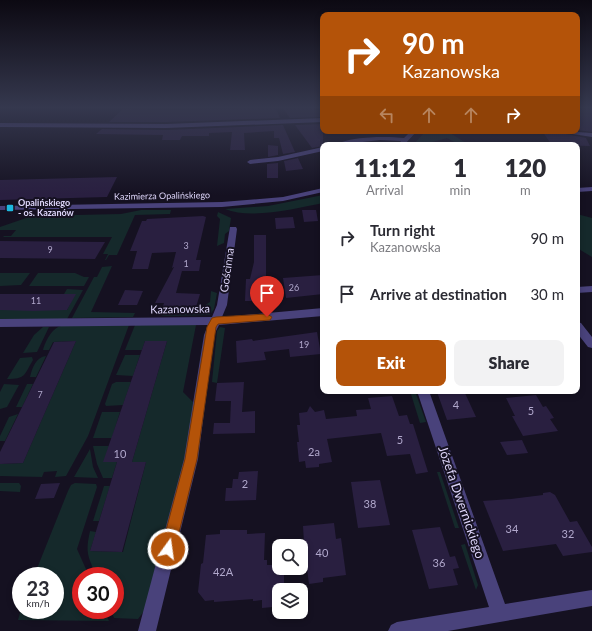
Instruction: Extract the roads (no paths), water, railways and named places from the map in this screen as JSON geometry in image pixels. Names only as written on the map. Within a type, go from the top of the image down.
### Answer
[{"type":"street","points":[[355,142],[365,140],[396,139],[401,142]]},
{"type":"street","points":[[250,162],[278,159],[320,150]]},
{"type":"street","points":[[580,190],[592,189]]},
{"type":"street","name":"Kazimierza Opalińskiego","points":[[0,208],[237,203],[275,200],[320,191]]},
{"type":"street","name":"Gościnna","points":[[147,631],[191,459],[209,335],[218,316],[232,229]]},
{"type":"street","points":[[580,290],[592,289]]},
{"type":"street","name":"Kazanowska","points":[[0,323],[218,316],[239,320],[320,312]]},
{"type":"street","points":[[580,330],[592,344]]},
{"type":"street","name":"Józefa Dwernickiego","points":[[424,394],[500,614]]},
{"type":"street","points":[[398,631],[592,598]]},
{"type":"place","name":"Opalińskiego - os. Kazanów","points":[[10,208]]}]
